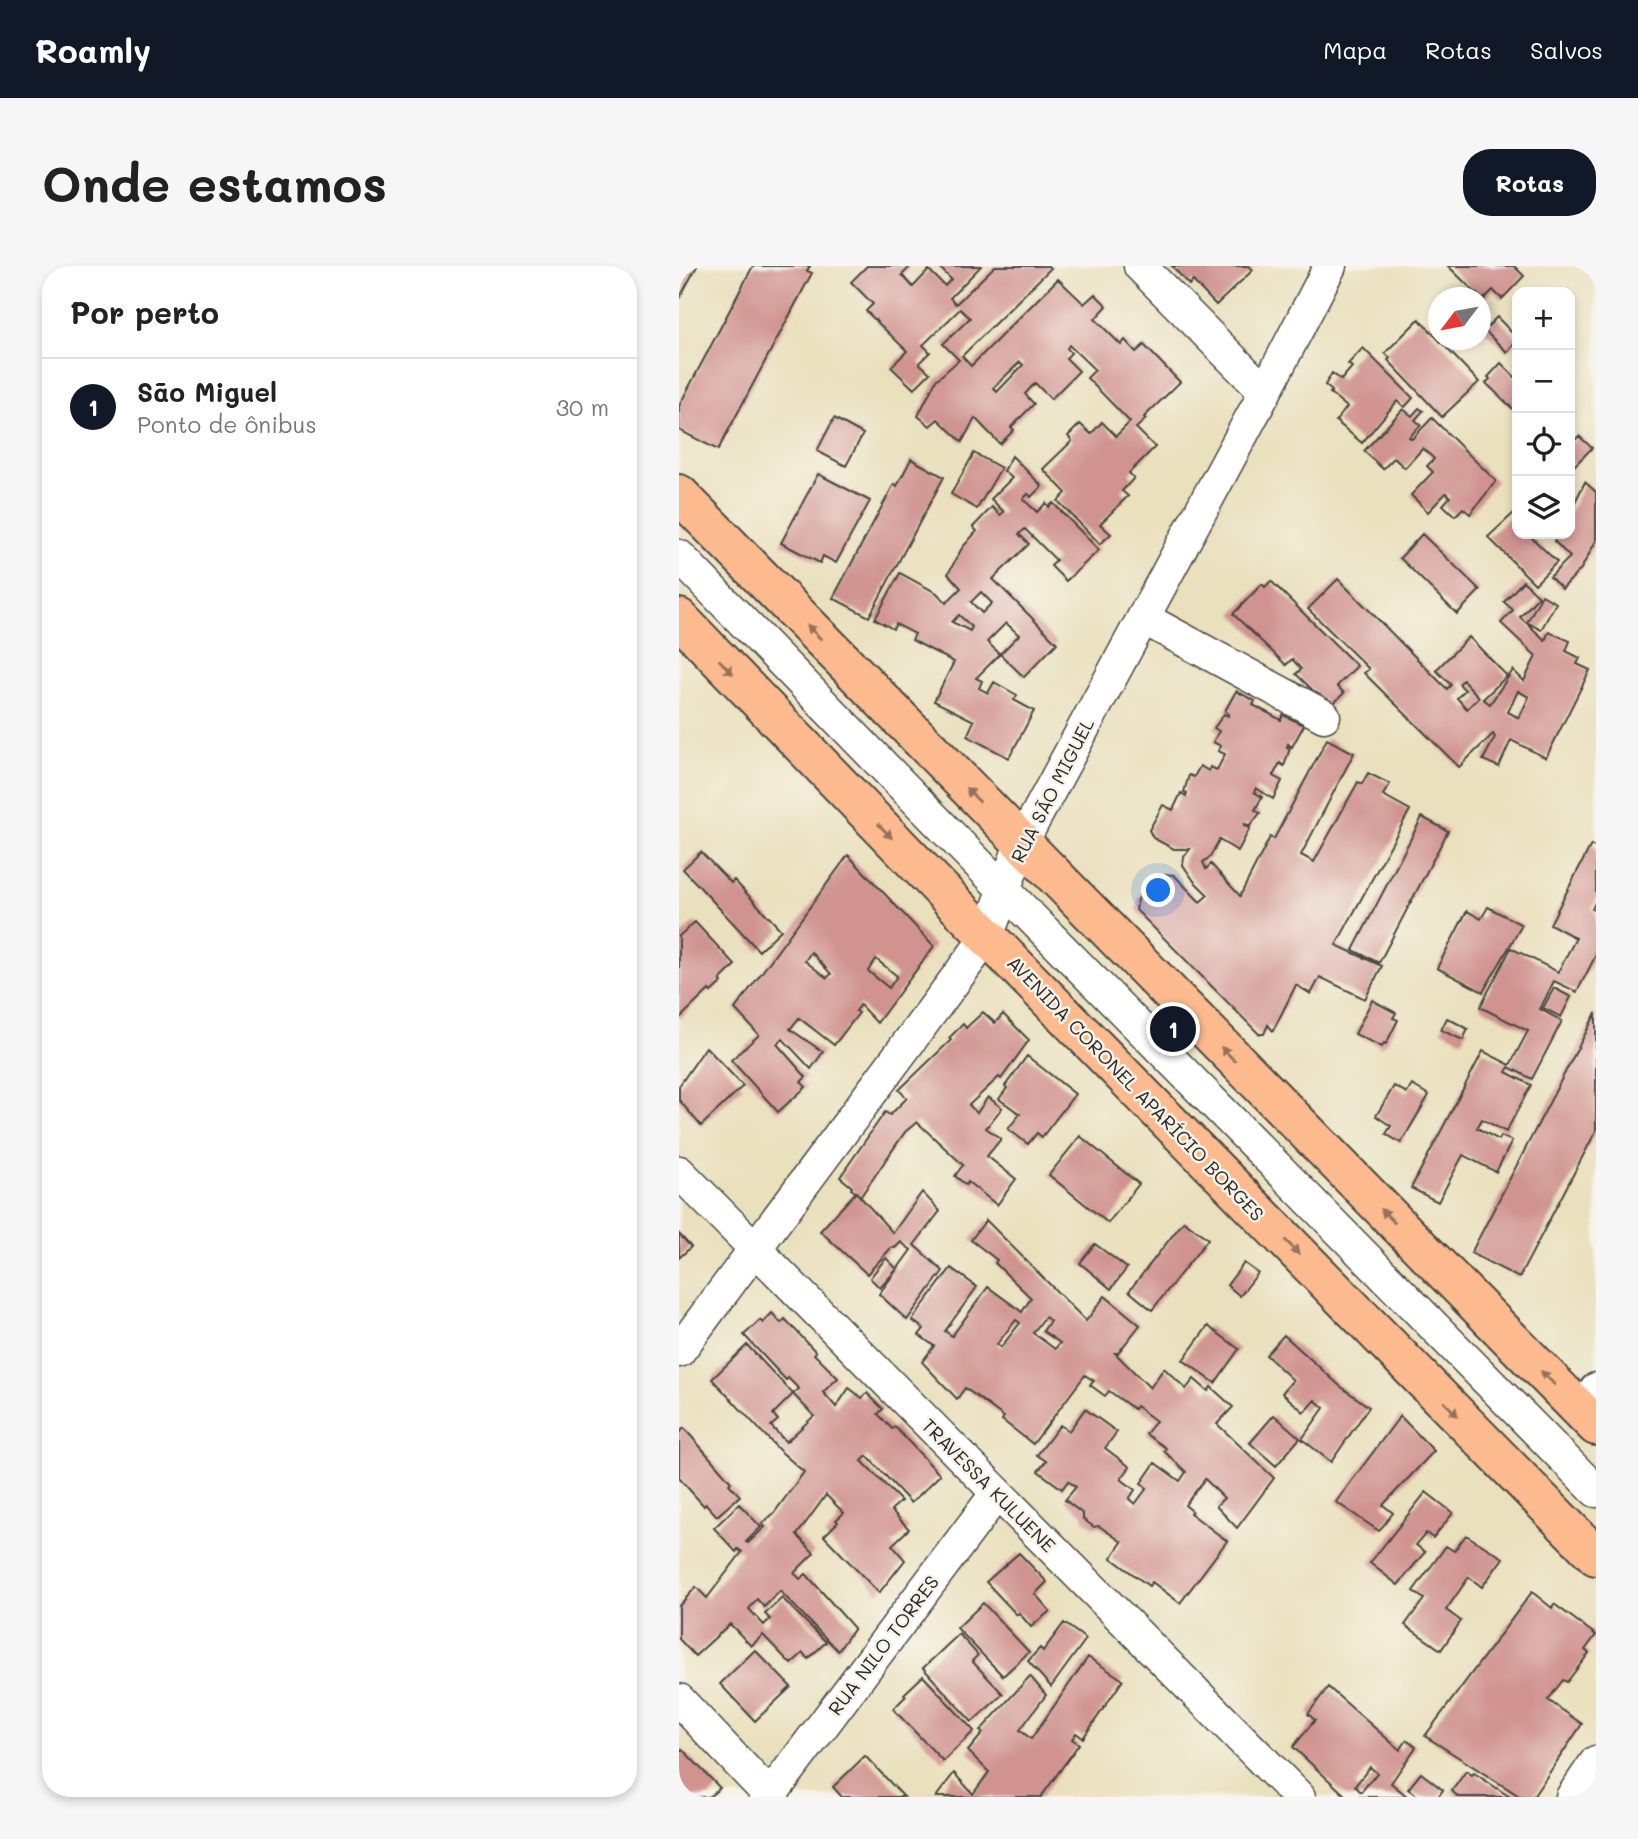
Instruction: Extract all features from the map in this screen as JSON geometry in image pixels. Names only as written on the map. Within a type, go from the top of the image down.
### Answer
[{"type":"main road","points":[[679,494],[1021,844],[1592,1410]]},
{"type":"main road","name":"AVENIDA CORONEL APARÍCIO BORGES","points":[[679,618],[987,937],[1596,1556]]},
{"type":"street","points":[[1140,266],[1265,391]]},
{"type":"street","name":"RUA SÃO MIGUEL","points":[[679,1351],[987,937],[1021,844],[1265,391],[1329,266]]},
{"type":"street","points":[[679,556],[1596,1491]]},
{"type":"street","points":[[1143,618],[1324,716]]},
{"type":"street","name":"TRAVESSA KULUENE","points":[[679,1172],[1300,1797]]},
{"type":"street","name":"RUA NILO TORRES","points":[[770,1797],[997,1493]]},
{"type":"street","points":[[679,1700],[770,1797]]},
{"type":"street","points":[[1572,1797],[1596,1762]]},
{"type":"building","points":[[679,266],[697,266],[679,299]]},
{"type":"building","points":[[753,266],[810,266],[807,271],[812,273],[718,450],[679,430],[679,406]]},
{"type":"building","points":[[867,266],[911,266],[902,275],[913,287],[929,270],[945,286],[951,279],[938,266],[981,266],[950,298],[956,304],[995,266],[1051,268],[962,356],[971,366],[1058,279],[1084,304],[1095,294],[1107,306],[1095,319],[1121,345],[1125,340],[1136,352],[1144,345],[1180,382],[1136,428],[1155,447],[1129,473],[1134,478],[1122,491],[1128,496],[1100,524],[1111,534],[1100,544],[1058,501],[1066,493],[1043,469],[1072,441],[1068,436],[1080,424],[1091,434],[1102,422],[1116,436],[1130,422],[1087,378],[1095,370],[1069,345],[1067,348],[1071,353],[1066,358],[1079,371],[1051,399],[1035,383],[1025,394],[1034,404],[1011,427],[1014,430],[1000,444],[975,418],[962,442],[938,419],[930,426],[918,416],[936,380],[959,360],[943,344],[970,318],[960,309],[923,345],[930,352],[919,363],[930,373],[914,389],[891,367],[907,351],[866,311],[873,304],[851,282]],"holes":[[[1020,362],[1023,365],[997,392],[993,388]]]},
{"type":"building","points":[[1172,266],[1249,266],[1253,270],[1216,305],[1193,281],[1189,285]]},
{"type":"building","points":[[1448,266],[1514,266],[1524,276],[1502,299],[1493,290],[1491,292],[1491,287],[1470,287]]},
{"type":"building","points":[[1497,317],[1512,333],[1512,346],[1507,352],[1491,337],[1491,323]]},
{"type":"building","points":[[1419,319],[1428,328],[1428,350],[1449,350],[1479,382],[1442,417],[1388,360],[1390,358],[1385,353]]},
{"type":"building","points":[[1363,348],[1413,398],[1405,407],[1397,401],[1362,443],[1336,421],[1347,407],[1330,393],[1332,391],[1325,385],[1332,373],[1341,380],[1352,367],[1348,364]]},
{"type":"building","points":[[1501,363],[1512,374],[1512,408],[1486,383],[1490,379],[1488,377]]},
{"type":"building","points":[[1419,408],[1423,411],[1415,420],[1421,425],[1409,437],[1412,439],[1432,418],[1496,481],[1470,514],[1463,508],[1455,516],[1443,505],[1450,497],[1446,493],[1428,512],[1411,495],[1433,472],[1427,466],[1434,459],[1423,448],[1405,468],[1394,458],[1383,469],[1364,451],[1403,409],[1412,416]]},
{"type":"building","points":[[834,418],[863,434],[846,466],[817,451]]},
{"type":"building","points":[[1579,436],[1592,448],[1575,465],[1575,440]]},
{"type":"building","points":[[974,453],[1001,468],[977,509],[951,494]]},
{"type":"building","points":[[1012,456],[1042,486],[1031,497],[1028,494],[1023,499],[1037,512],[1046,503],[1049,507],[1053,503],[1099,550],[1066,581],[1051,566],[1056,560],[1025,529],[1019,534],[1029,544],[993,579],[1057,643],[1024,677],[1000,654],[976,678],[982,681],[979,688],[988,693],[994,682],[1017,695],[1014,700],[1034,711],[1009,758],[967,736],[974,721],[934,701],[954,662],[912,640],[915,634],[896,624],[893,629],[875,619],[900,573],[937,593],[946,603],[961,588],[948,574],[962,548],[977,531],[973,527],[992,507],[1000,515],[1004,512],[991,499],[1012,478],[1004,471]],"holes":[[[981,592],[992,603],[982,613],[971,602]],[[959,615],[972,627],[970,631],[952,622]],[[1006,623],[1019,635],[1000,654],[987,642]]]},
{"type":"building","points":[[911,459],[944,477],[869,617],[833,598],[894,484],[897,486]]},
{"type":"building","points":[[818,474],[870,501],[836,563],[823,556],[820,563],[781,543]]},
{"type":"building","points":[[1585,482],[1596,492],[1596,541],[1581,569],[1562,589],[1550,577],[1570,557],[1554,541],[1575,539],[1575,502]]},
{"type":"building","points":[[1512,515],[1512,539],[1533,539],[1557,562],[1535,584],[1488,537]]},
{"type":"building","points":[[1422,534],[1480,590],[1457,614],[1400,558]]},
{"type":"building","points":[[1338,579],[1447,689],[1451,685],[1436,670],[1469,637],[1507,676],[1483,699],[1490,704],[1513,670],[1524,681],[1536,656],[1501,623],[1513,610],[1504,602],[1523,581],[1539,596],[1520,617],[1545,640],[1549,632],[1570,641],[1566,651],[1580,658],[1577,664],[1590,670],[1546,758],[1511,740],[1499,767],[1483,760],[1495,737],[1493,734],[1459,767],[1364,673],[1369,669],[1308,609]],"holes":[[[1463,680],[1479,697],[1467,709],[1457,698],[1465,690],[1459,684]],[[1518,691],[1529,697],[1519,718],[1508,712]]]},
{"type":"building","points":[[1271,581],[1357,666],[1337,686],[1344,693],[1330,707],[1296,674],[1301,669],[1292,659],[1286,665],[1233,614],[1262,584],[1265,587]]},
{"type":"building","points":[[1542,595],[1556,603],[1541,630],[1527,622]]},
{"type":"building","points":[[1236,691],[1255,701],[1253,705],[1281,720],[1283,715],[1304,725],[1292,747],[1288,744],[1287,747],[1290,748],[1284,766],[1280,763],[1273,776],[1282,781],[1273,799],[1256,788],[1254,792],[1262,797],[1255,810],[1260,813],[1250,826],[1245,824],[1244,826],[1250,828],[1238,851],[1219,840],[1210,857],[1203,862],[1206,869],[1211,864],[1240,896],[1270,837],[1274,839],[1327,739],[1354,753],[1301,855],[1314,862],[1358,782],[1362,784],[1368,773],[1390,784],[1383,795],[1410,810],[1336,945],[1382,966],[1365,999],[1320,977],[1311,994],[1296,985],[1273,1031],[1268,1025],[1264,1034],[1259,1034],[1136,910],[1138,899],[1165,874],[1174,875],[1200,902],[1208,895],[1183,865],[1184,857],[1190,849],[1174,849],[1153,838],[1149,830],[1163,805],[1173,810],[1181,793],[1186,796],[1187,793],[1184,792],[1189,775],[1194,777],[1200,766],[1209,771],[1210,767],[1217,770],[1225,754],[1218,751],[1221,746],[1213,742],[1219,731],[1214,728],[1224,714],[1228,716],[1225,711]]},
{"type":"building","points":[[1422,817],[1448,831],[1379,963],[1353,950]]},
{"type":"building","points":[[1591,845],[1596,848],[1596,901],[1592,909],[1596,912],[1596,955],[1577,992],[1554,981],[1540,1009],[1562,1021],[1532,1079],[1509,1067],[1506,1072],[1531,1085],[1506,1132],[1482,1119],[1477,1128],[1499,1140],[1501,1136],[1512,1141],[1496,1172],[1463,1155],[1438,1202],[1411,1188],[1483,1051],[1510,1065],[1528,1031],[1480,1007],[1511,948],[1558,972],[1576,938],[1550,924]]},
{"type":"building","points":[[701,852],[731,883],[734,880],[781,930],[759,951],[683,869]]},
{"type":"building","points":[[848,855],[934,946],[877,1023],[860,1005],[856,1011],[859,1013],[834,1045],[799,1018],[790,1029],[823,1052],[811,1069],[783,1039],[777,1044],[806,1077],[801,1082],[806,1087],[778,1112],[731,1060],[759,1035],[735,1009]],"holes":[[[811,952],[831,974],[827,978],[805,961]],[[876,959],[897,976],[889,988],[868,971]]]},
{"type":"building","points":[[1488,907],[1522,925],[1483,992],[1437,968],[1467,911],[1481,919]]},
{"type":"building","points":[[695,922],[735,965],[720,980],[722,982],[711,992],[709,990],[679,1019],[679,936]]},
{"type":"building","points":[[1554,988],[1571,997],[1561,1017],[1543,1008]]},
{"type":"building","points":[[1372,1000],[1396,1013],[1393,1018],[1398,1020],[1382,1047],[1355,1034]]},
{"type":"building","points":[[983,1012],[995,1023],[1003,1014],[1029,1040],[1001,1079],[999,1077],[969,1105],[977,1113],[988,1097],[1002,1108],[986,1128],[1001,1139],[987,1156],[1016,1179],[997,1205],[968,1182],[966,1185],[955,1176],[963,1165],[917,1122],[905,1132],[861,1196],[851,1189],[840,1177],[885,1112],[890,1115],[907,1098],[899,1090],[951,1040],[949,1038],[963,1024],[966,1028]]},
{"type":"building","points":[[1596,1013],[1596,1131],[1519,1278],[1471,1253]]},
{"type":"building","points":[[1447,1018],[1468,1029],[1463,1040],[1441,1030]]},
{"type":"building","points":[[706,1047],[743,1086],[701,1126],[679,1100],[679,1086]]},
{"type":"building","points":[[1027,1056],[1075,1094],[1042,1137],[1037,1133],[1028,1144],[1008,1129],[1020,1114],[999,1099]]},
{"type":"building","points":[[1412,1085],[1429,1095],[1401,1143],[1386,1134],[1391,1126],[1376,1116],[1394,1086],[1407,1093]]},
{"type":"building","points":[[1080,1136],[1139,1184],[1108,1223],[1049,1175]]},
{"type":"building","points":[[856,1192],[893,1233],[922,1192],[940,1211],[914,1245],[943,1271],[907,1320],[879,1294],[911,1250],[901,1242],[895,1248],[892,1247],[867,1274],[820,1231]]},
{"type":"building","points":[[986,1220],[1086,1321],[1105,1296],[1140,1325],[1118,1353],[1115,1353],[1150,1388],[1164,1368],[1186,1389],[1194,1379],[1208,1391],[1211,1387],[1233,1407],[1217,1424],[1274,1478],[1237,1528],[1216,1506],[1224,1498],[1205,1479],[1185,1505],[1192,1511],[1190,1513],[1227,1541],[1180,1603],[1152,1582],[1149,1586],[1111,1558],[1122,1542],[1083,1519],[1083,1514],[1065,1500],[1076,1487],[1068,1481],[1062,1489],[1038,1471],[1046,1461],[1037,1455],[1060,1425],[1069,1431],[1085,1409],[1117,1432],[1105,1448],[1130,1467],[1121,1479],[1135,1490],[1129,1499],[1135,1504],[1147,1488],[1141,1483],[1155,1463],[1180,1481],[1186,1472],[1164,1451],[1166,1448],[1146,1434],[1156,1421],[1109,1391],[1105,1396],[1090,1385],[1094,1381],[1085,1375],[1033,1444],[1002,1420],[1004,1417],[965,1388],[957,1399],[922,1362],[934,1346],[919,1335],[924,1329],[912,1320],[951,1268],[977,1287],[945,1331],[952,1336],[988,1287],[1022,1312],[1031,1298],[995,1263],[997,1260],[971,1240]],"holes":[[[1045,1317],[1050,1321],[1043,1331],[1060,1343],[1055,1349],[1033,1333]],[[1016,1320],[1020,1323],[1001,1347],[997,1344]]]},
{"type":"building","points":[[1184,1221],[1208,1239],[1152,1310],[1129,1291]]},
{"type":"building","points":[[679,1234],[691,1247],[679,1258]]},
{"type":"building","points":[[1095,1244],[1127,1268],[1111,1289],[1080,1263]]},
{"type":"building","points":[[886,1258],[897,1269],[880,1288],[870,1278]]},
{"type":"building","points":[[1244,1263],[1258,1273],[1240,1296],[1227,1285]]},
{"type":"building","points":[[772,1313],[781,1323],[785,1319],[838,1378],[823,1392],[836,1407],[849,1388],[862,1398],[867,1393],[883,1409],[878,1414],[892,1429],[895,1427],[940,1475],[911,1503],[867,1456],[862,1461],[901,1501],[891,1510],[909,1529],[892,1545],[905,1560],[879,1593],[824,1536],[844,1513],[826,1495],[797,1535],[814,1553],[794,1573],[800,1579],[806,1574],[854,1628],[838,1651],[780,1591],[764,1607],[757,1599],[749,1609],[764,1625],[770,1619],[765,1614],[782,1598],[826,1642],[808,1659],[803,1653],[791,1664],[763,1635],[751,1646],[730,1624],[695,1656],[679,1639],[679,1606],[696,1587],[707,1598],[742,1552],[738,1549],[736,1552],[714,1528],[739,1504],[761,1527],[746,1542],[748,1543],[765,1527],[762,1524],[774,1513],[804,1472],[779,1450],[712,1379],[747,1345],[793,1394],[799,1389],[788,1378],[786,1380],[744,1335],[760,1320],[763,1323]],"holes":[[[793,1394],[814,1416],[786,1442],[771,1426],[778,1420],[773,1414]]]},
{"type":"building","points":[[1208,1326],[1239,1349],[1215,1383],[1183,1360]]},
{"type":"building","points":[[1284,1335],[1340,1386],[1369,1407],[1331,1462],[1302,1439],[1324,1408],[1315,1400],[1304,1412],[1282,1393],[1293,1380],[1266,1355]]},
{"type":"building","points":[[1274,1415],[1300,1438],[1276,1466],[1250,1443]]},
{"type":"building","points":[[1400,1416],[1434,1451],[1383,1505],[1393,1513],[1379,1531],[1336,1502]]},
{"type":"building","points":[[684,1428],[740,1496],[717,1516],[706,1504],[704,1506],[679,1478],[679,1433]]},
{"type":"building","points":[[1426,1492],[1453,1513],[1433,1538],[1426,1533],[1416,1545],[1425,1552],[1398,1585],[1370,1563]]},
{"type":"building","points":[[1466,1535],[1503,1558],[1482,1587],[1469,1577],[1446,1610],[1461,1621],[1441,1650],[1405,1625],[1424,1599],[1413,1591],[1446,1546],[1454,1551]]},
{"type":"building","points":[[1019,1553],[1047,1582],[1035,1594],[1050,1611],[1031,1627],[986,1582]]},
{"type":"building","points":[[1532,1592],[1552,1608],[1554,1604],[1596,1635],[1585,1650],[1589,1653],[1567,1682],[1563,1680],[1548,1700],[1582,1724],[1533,1797],[1521,1797],[1425,1736]]},
{"type":"building","points":[[983,1603],[1029,1652],[1003,1676],[957,1628]]},
{"type":"building","points":[[1064,1623],[1086,1639],[1051,1687],[1028,1661],[1040,1648],[1043,1651]]},
{"type":"building","points":[[959,1634],[978,1655],[972,1661],[1003,1694],[972,1722],[923,1668]]},
{"type":"building","points":[[755,1650],[791,1687],[755,1721],[720,1684]]},
{"type":"building","points":[[1088,1657],[1123,1680],[1083,1738],[1076,1733],[1072,1739],[1079,1744],[1041,1797],[936,1797],[954,1773],[973,1794],[989,1772],[968,1751],[983,1733],[980,1731],[1030,1676],[1046,1695],[1020,1730],[1031,1739]]},
{"type":"building","points":[[923,1676],[974,1731],[943,1761],[893,1709]]},
{"type":"building","points":[[1328,1687],[1400,1750],[1407,1740],[1416,1747],[1391,1783],[1408,1797],[1347,1797],[1293,1747],[1315,1720],[1308,1714]],"holes":[[[1370,1767],[1377,1773],[1361,1792],[1355,1786]]]},
{"type":"building","points":[[682,1749],[720,1788],[709,1797],[679,1797],[679,1752]]},
{"type":"building","points":[[865,1756],[904,1797],[842,1797],[833,1787]]},
{"type":"building","points":[[1466,1771],[1472,1775],[1474,1773],[1510,1797],[1458,1797],[1452,1791]]},
{"type":"building","points":[[1421,1773],[1443,1790],[1438,1797],[1419,1797],[1408,1789]]},
{"type":"place","name":"São Miguel","points":[[1173,1029]]}]
